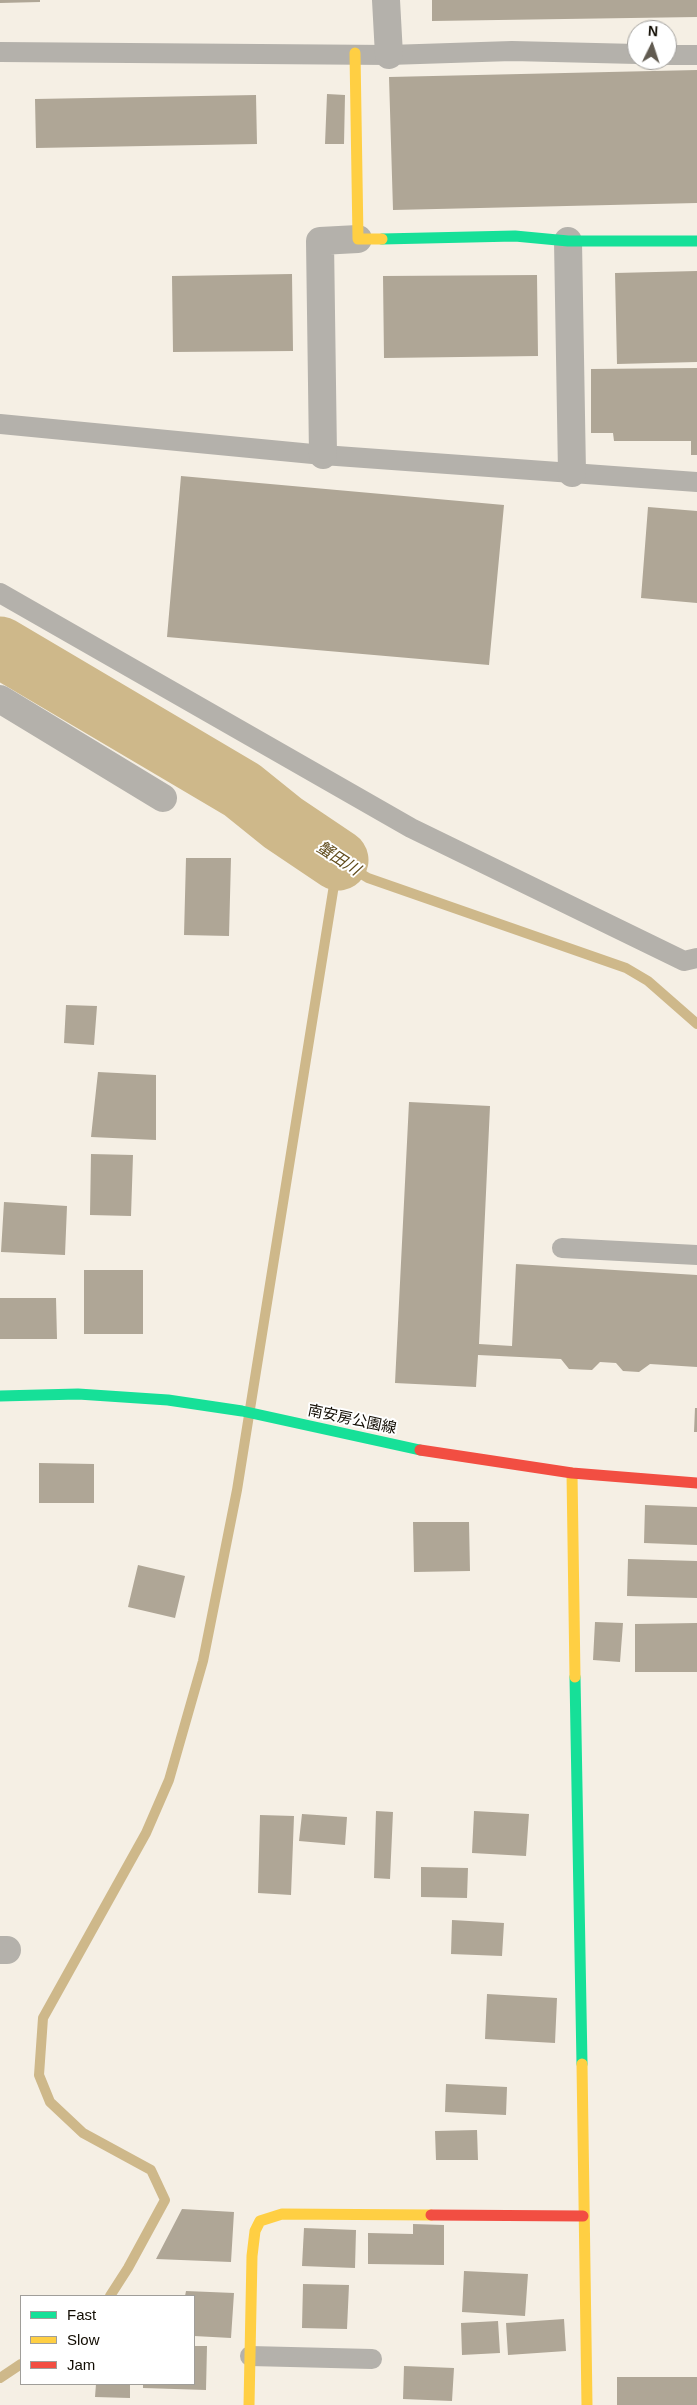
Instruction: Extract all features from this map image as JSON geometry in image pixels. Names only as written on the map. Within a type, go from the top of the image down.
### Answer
[{"type":"street","points":[[386,0],[389,55]]},
{"type":"street","points":[[355,53],[358,239]]},
{"type":"street","points":[[323,454],[320,241],[515,236],[568,241],[697,241]]},
{"type":"street","points":[[568,241],[572,473]]},
{"type":"street","points":[[0,699],[163,798]]},
{"type":"street","name":"南安房公園線","points":[[0,1396],[33,1394],[124,1396],[215,1407],[397,1446],[572,1473],[697,1483]]},
{"type":"street","points":[[572,1473],[587,2405]]},
{"type":"street","points":[[250,2405],[252,2256],[255,2231],[260,2221],[282,2214],[583,2216]]},
{"type":"lane","points":[[0,52],[355,53],[389,55],[512,51],[627,54]]},
{"type":"lane","points":[[677,54],[697,55]]},
{"type":"lane","points":[[0,424],[323,454],[697,482]]},
{"type":"lane","points":[[0,593],[411,828],[684,960],[697,958]]},
{"type":"lane","points":[[562,1248],[697,1255]]},
{"type":"lane","points":[[250,2356],[372,2359]]},
{"type":"building","points":[[0,0],[40,0],[40,2],[0,3]]},
{"type":"building","points":[[432,0],[697,0],[697,17],[432,21]]},
{"type":"building","points":[[697,70],[697,203],[393,210],[389,77]]},
{"type":"building","points":[[327,94],[345,95],[344,144],[325,144]]},
{"type":"building","points":[[256,95],[257,144],[36,148],[35,99]]},
{"type":"building","points":[[697,271],[697,362],[617,364],[615,273]]},
{"type":"building","points":[[292,274],[293,351],[173,352],[172,276]]},
{"type":"building","points":[[537,275],[538,356],[384,358],[383,276]]},
{"type":"building","points":[[697,368],[697,455],[691,455],[691,441],[614,441],[613,433],[591,433],[591,369]]},
{"type":"building","points":[[181,476],[504,505],[489,665],[167,637]]},
{"type":"building","points":[[648,507],[697,511],[697,603],[641,598]]},
{"type":"building","points":[[186,858],[231,858],[229,936],[184,935]]},
{"type":"building","points":[[66,1005],[97,1006],[94,1045],[64,1043]]},
{"type":"building","points":[[98,1072],[156,1075],[156,1140],[91,1137]]},
{"type":"building","points":[[409,1102],[490,1106],[479,1344],[512,1346],[516,1264],[697,1275],[697,1367],[650,1364],[639,1372],[623,1371],[616,1363],[600,1362],[592,1370],[569,1369],[561,1359],[478,1355],[476,1387],[395,1383]]},
{"type":"building","points":[[91,1154],[133,1155],[131,1216],[90,1215]]},
{"type":"building","points":[[4,1202],[67,1206],[65,1255],[1,1252]]},
{"type":"building","points":[[84,1270],[143,1270],[143,1334],[84,1334]]},
{"type":"building","points":[[0,1298],[56,1298],[57,1339],[0,1339]]},
{"type":"building","points":[[695,1408],[697,1408],[697,1432],[694,1432]]},
{"type":"building","points":[[39,1463],[94,1464],[94,1503],[39,1503]]},
{"type":"building","points":[[645,1505],[697,1507],[697,1545],[644,1543]]},
{"type":"building","points":[[413,1522],[469,1522],[470,1571],[414,1572]]},
{"type":"building","points":[[628,1559],[697,1561],[697,1598],[627,1596]]},
{"type":"building","points":[[138,1565],[185,1576],[175,1618],[128,1607]]},
{"type":"building","points":[[595,1622],[623,1623],[620,1662],[593,1660]]},
{"type":"building","points":[[697,1623],[697,1672],[635,1672],[635,1624]]},
{"type":"building","points":[[376,1811],[393,1812],[390,1879],[374,1878]]},
{"type":"building","points":[[474,1811],[529,1814],[526,1856],[472,1853]]},
{"type":"building","points":[[302,1814],[347,1817],[345,1845],[299,1841]]},
{"type":"building","points":[[260,1815],[294,1816],[291,1895],[258,1893]]},
{"type":"building","points":[[421,1867],[468,1868],[467,1898],[421,1897]]},
{"type":"building","points":[[452,1920],[504,1923],[502,1956],[451,1954]]},
{"type":"building","points":[[487,1994],[557,1998],[555,2043],[485,2039]]},
{"type":"building","points":[[446,2084],[507,2087],[506,2115],[445,2112]]},
{"type":"building","points":[[477,2130],[478,2160],[436,2160],[435,2131]]},
{"type":"building","points":[[182,2209],[234,2212],[231,2262],[156,2259]]},
{"type":"building","points":[[413,2224],[444,2225],[444,2265],[368,2264],[368,2233],[413,2234]]},
{"type":"building","points":[[304,2228],[356,2230],[355,2268],[302,2266]]},
{"type":"building","points":[[464,2271],[528,2274],[525,2316],[462,2312]]},
{"type":"building","points":[[303,2284],[349,2285],[347,2329],[302,2328]]},
{"type":"building","points":[[186,2291],[234,2293],[231,2338],[195,2336],[195,2295],[185,2295]]},
{"type":"building","points":[[564,2319],[566,2351],[508,2355],[506,2323]]},
{"type":"building","points":[[498,2321],[500,2353],[462,2355],[461,2323]]},
{"type":"building","points":[[195,2346],[207,2346],[206,2390],[143,2388],[143,2385],[195,2385]]},
{"type":"building","points":[[404,2366],[454,2368],[452,2401],[403,2399]]},
{"type":"building","points":[[617,2377],[697,2377],[697,2405],[617,2405]]},
{"type":"building","points":[[96,2385],[130,2385],[130,2398],[95,2397]]},
{"type":"waterway","name":"蟹田川","points":[[0,647],[242,790],[283,823],[338,860]]},
{"type":"waterway","points":[[111,2295],[128,2268],[165,2200],[151,2170],[83,2133],[50,2102],[39,2075],[43,2018],[146,1833],[169,1780],[203,1661],[237,1490],[338,860],[368,878],[626,968],[648,981],[697,1024]]},
{"type":"waterway","points":[[0,2378],[20,2365]]},
{"type":"traffic: fast","points":[[382,239],[515,236],[568,241],[697,241]]},
{"type":"traffic: fast","points":[[0,1396],[78,1394],[168,1400],[242,1411],[420,1450]]},
{"type":"traffic: fast","points":[[575,1677],[582,2064]]},
{"type":"traffic: slow","points":[[355,53],[358,239],[382,239]]},
{"type":"traffic: slow","points":[[572,1473],[575,1677]]},
{"type":"traffic: slow","points":[[582,2064],[587,2405]]},
{"type":"traffic: slow","points":[[249,2405],[252,2256],[255,2231],[260,2221],[282,2214],[431,2215]]},
{"type":"traffic: jam","points":[[420,1450],[572,1473],[697,1483]]},
{"type":"traffic: jam","points":[[431,2215],[583,2216]]}]
